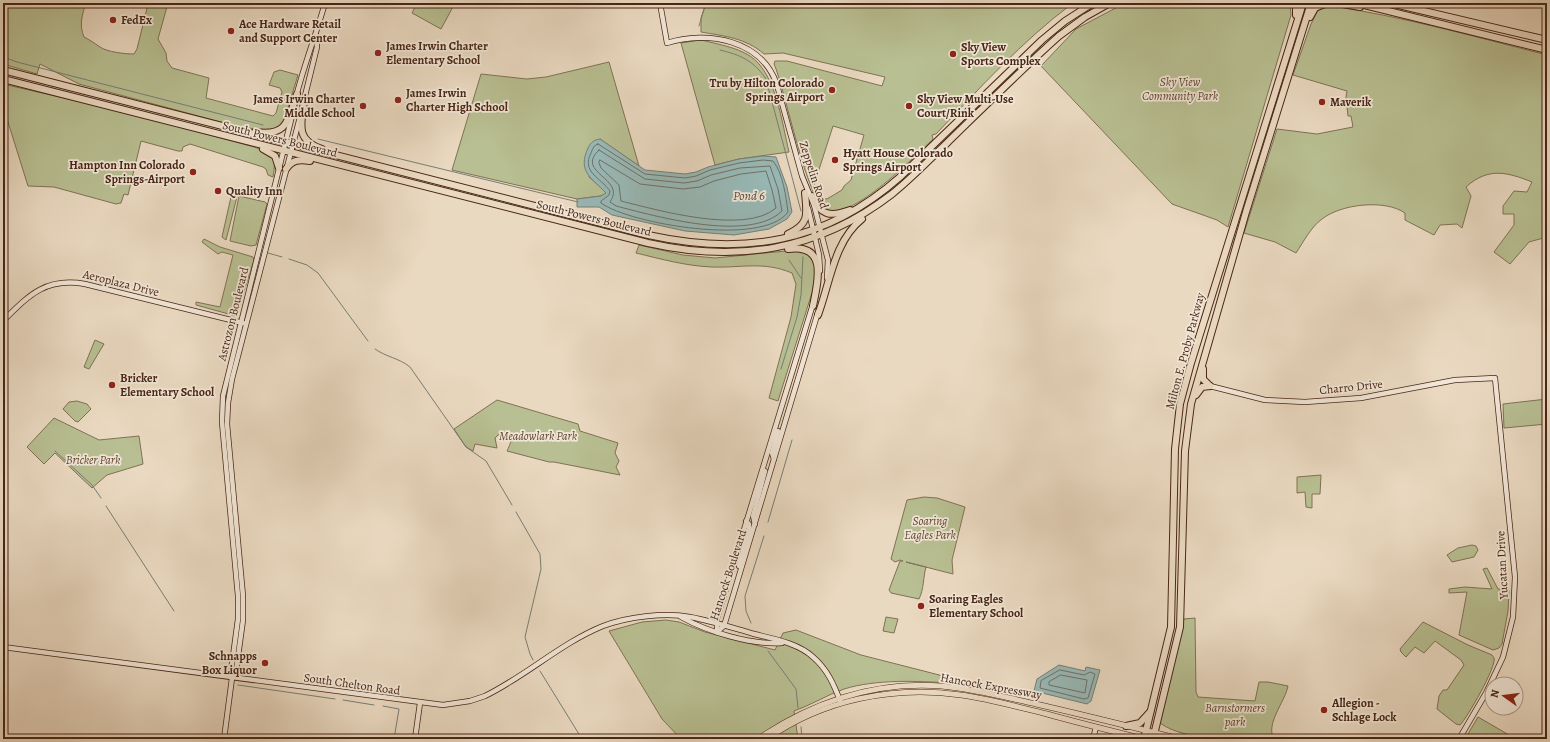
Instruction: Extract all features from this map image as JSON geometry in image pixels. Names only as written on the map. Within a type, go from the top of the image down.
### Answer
[{"type":"highway","name":"South Powers Boulevard","points":[[3,70],[292,145],[673,240],[719,246],[783,239],[820,227],[854,211],[876,197],[900,177],[1047,36],[1065,21],[1093,3]]},
{"type":"highway","name":"South Powers Boulevard","points":[[3,79],[670,248],[697,252],[737,253],[783,247],[815,238],[853,220],[892,194],[1054,41],[1080,20],[1110,3]]},
{"type":"highway","points":[[1282,72],[1297,13],[1296,3]]},
{"type":"highway","name":"Milton E. Proby Parkway","points":[[1144,739],[1169,640],[1172,619],[1174,468],[1180,404],[1191,363],[1303,3]]},
{"type":"highway","name":"Milton E. Proby Parkway","points":[[1154,736],[1180,627],[1187,438],[1191,404],[1246,212],[1296,56],[1311,3]]},
{"type":"highway","points":[[1296,56],[1313,11],[1318,6],[1326,3]]},
{"type":"highway","points":[[1338,3],[1421,19]]},
{"type":"highway","points":[[1356,3],[1547,50]]},
{"type":"highway","points":[[1390,3],[1547,40]]},
{"type":"highway","points":[[210,123],[256,132],[276,132],[281,130],[287,122],[297,94]]},
{"type":"highway","points":[[304,101],[301,127],[304,138],[307,142],[317,148],[375,166]]},
{"type":"highway","points":[[177,124],[269,151],[275,156],[279,168]]},
{"type":"highway","points":[[286,170],[293,162],[302,160],[350,168]]},
{"type":"highway","points":[[755,243],[781,237],[799,228],[804,223],[806,215],[805,190]]},
{"type":"highway","points":[[818,315],[842,243],[847,233],[854,225],[892,194]]},
{"type":"highway","points":[[812,196],[820,210],[833,214],[850,210],[876,197]]},
{"type":"highway","points":[[737,253],[764,252],[796,248],[808,250],[816,259],[818,269],[813,306]]},
{"type":"highway","points":[[1204,356],[1205,362],[1202,376],[1205,382],[1210,386]]},
{"type":"highway","points":[[1187,438],[1190,433],[1196,393],[1202,387],[1210,386]]},
{"type":"highway","points":[[1126,726],[1140,723],[1151,711]]},
{"type":"main road","name":"Astrozon Boulevard","points":[[224,739],[232,678],[236,671],[243,606],[227,413],[243,324],[283,151],[310,45],[316,34],[325,3]]},
{"type":"main road","name":"Zeppelin Road","points":[[660,3],[667,43],[687,37],[708,37],[743,47],[764,61],[772,72],[777,85],[805,190],[813,229]]},
{"type":"main road","name":"Astrozon Boulevard","points":[[243,324],[306,94],[317,47],[316,34]]},
{"type":"main road","name":"Zeppelin Road","points":[[805,190],[812,196],[822,235]]},
{"type":"main road","name":"Hancock Boulevard","points":[[717,632],[716,623],[746,521],[813,306],[820,271],[819,255],[813,229]]},
{"type":"main road","name":"Hancock Boulevard","points":[[717,632],[724,626],[818,315],[829,267],[822,235]]},
{"type":"main road","name":"Aeroplaza Drive","points":[[3,321],[33,293],[50,285],[68,282],[85,284],[243,324]]},
{"type":"main road","points":[[788,411],[785,405],[796,362]]},
{"type":"main road","name":"Charro Drive","points":[[1210,386],[1265,400],[1304,402],[1362,398],[1455,380],[1495,378]]},
{"type":"main road","name":"Yucatan Drive","points":[[1459,739],[1486,693],[1503,657],[1513,617],[1515,577],[1495,378]]},
{"type":"main road","points":[[774,459],[772,452],[783,415],[782,409],[788,411]]},
{"type":"main road","points":[[755,524],[753,516],[764,480],[768,454]]},
{"type":"main road","points":[[738,578],[740,561],[749,524],[746,521]]},
{"type":"main road","name":"South Chelton Road","points":[[3,647],[420,703],[454,704],[485,696],[585,635],[612,623],[644,616],[688,616],[785,642],[806,652],[821,664],[833,682],[840,700]]},
{"type":"main road","name":"South Chelton Road","points":[[680,617],[717,632],[766,644],[785,642]]},
{"type":"main road","name":"Hancock Expressway","points":[[758,739],[807,710],[876,689],[941,686],[986,693],[1146,730],[1154,736],[1180,739]]},
{"type":"main road","name":"Hancock Expressway","points":[[767,739],[840,700],[911,692],[957,694],[983,698],[1144,739]]},
{"type":"main road","points":[[415,739],[420,703]]},
{"type":"main road","points":[[1093,739],[1096,727]]},
{"type":"green space","points":[[3,3],[86,3],[81,24],[84,37],[107,50],[134,54],[137,49],[148,4],[157,7],[158,3],[168,3],[158,39],[166,53],[167,61],[172,68],[209,78],[206,98],[273,116],[276,113],[282,92],[280,88],[269,85],[274,72],[280,70],[298,75],[284,121],[281,127],[275,130],[259,130],[232,125],[79,84],[40,64],[37,74],[3,64]]},
{"type":"green space","points":[[417,3],[455,3],[441,29],[412,13]]},
{"type":"green space","points":[[706,3],[1073,3],[1019,49],[936,134],[932,135],[933,139],[899,171],[868,196],[852,206],[839,211],[827,211],[819,204],[812,188],[797,144],[779,77],[774,64],[775,61],[787,61],[882,86],[885,77],[783,53],[764,54],[750,44],[734,38],[701,32],[701,18]],"holes":[[[833,126],[864,135],[851,180],[842,190],[827,199],[820,198],[814,185]]]},
{"type":"green space","name":"Sky View Community Park","points":[[1125,3],[1290,3],[1291,15],[1228,227],[1217,220],[1172,204],[1041,66],[1076,29]]},
{"type":"green space","points":[[1332,6],[1467,34],[1547,55],[1547,237],[1529,242],[1510,264],[1494,252],[1514,225],[1514,214],[1503,214],[1503,206],[1514,191],[1527,192],[1532,182],[1498,173],[1482,176],[1466,187],[1471,196],[1462,228],[1457,224],[1440,225],[1434,235],[1405,220],[1405,213],[1386,206],[1375,205],[1351,207],[1330,214],[1314,226],[1296,253],[1275,242],[1244,233],[1277,129],[1317,134],[1353,127],[1351,116],[1348,116],[1346,97],[1347,91],[1293,75],[1311,24],[1318,10]]},
{"type":"green space","points":[[701,40],[739,50],[750,56],[759,64],[772,86],[777,100],[789,152],[739,159],[715,165],[681,43]]},
{"type":"green space","points":[[609,62],[639,166],[600,139],[589,177],[607,193],[601,196],[577,199],[452,170],[481,74],[527,79],[546,77]]},
{"type":"green space","points":[[3,84],[129,113],[254,147],[272,157],[274,164],[273,177],[268,175],[266,169],[263,167],[190,144],[183,147],[182,151],[178,151],[141,141],[128,195],[124,194],[121,203],[116,204],[54,187],[28,186],[3,106]]},
{"type":"green space","points":[[233,188],[239,189],[226,240],[222,237]]},
{"type":"green space","points":[[239,196],[265,202],[267,204],[256,245],[251,246],[230,241]]},
{"type":"green space","points":[[204,239],[220,247],[253,257],[254,260],[236,316],[196,305],[196,302],[220,307],[233,255],[222,252],[218,254],[202,242]]},
{"type":"green space","points":[[639,245],[683,255],[715,258],[796,250],[807,252],[814,260],[816,280],[778,401],[769,398],[791,317],[796,284],[792,273],[781,269],[762,266],[712,267],[683,264],[636,253]]},
{"type":"green space","points":[[95,340],[104,344],[89,369],[84,367]]},
{"type":"green space","points":[[1547,399],[1547,424],[1504,428],[1503,404]]},
{"type":"green space","name":"Meadowlark Park","points":[[497,400],[578,424],[580,431],[618,443],[615,453],[619,461],[616,467],[620,475],[549,462],[507,451],[511,439],[504,433],[495,438],[497,448],[475,444],[473,451],[466,447],[454,429]]},
{"type":"green space","points":[[77,401],[87,404],[91,409],[78,422],[75,421],[63,409],[69,402]]},
{"type":"green space","name":"Bricker Park","points":[[54,418],[99,440],[139,436],[143,464],[107,475],[92,488],[55,453],[44,464],[27,447]]},
{"type":"green space","points":[[1321,475],[1320,494],[1312,494],[1312,508],[1306,507],[1305,492],[1297,493],[1297,477]]},
{"type":"green space","name":"Soaring Eagles Park","points":[[924,497],[937,498],[965,507],[952,560],[953,574],[926,567],[922,591],[919,599],[891,593],[889,590],[900,561],[903,561],[900,560],[895,562],[891,559],[907,500]]},
{"type":"green space","points":[[1472,545],[1476,546],[1478,550],[1474,557],[1452,562],[1447,555],[1458,548]]},
{"type":"green space","points":[[1487,568],[1498,589],[1509,590],[1508,611],[1502,644],[1499,648],[1493,650],[1459,635],[1467,592],[1449,593],[1449,589],[1465,587],[1492,589],[1483,569]]},
{"type":"green space","points":[[886,617],[898,619],[894,633],[883,631]]},
{"type":"green space","name":"Barnstormers park","points":[[1195,618],[1196,692],[1198,697],[1255,701],[1259,682],[1268,682],[1288,686],[1276,713],[1272,727],[1274,739],[1230,739],[1184,734],[1160,723],[1184,619]]},
{"type":"green space","points":[[666,620],[679,622],[705,632],[775,650],[783,633],[796,630],[861,655],[955,679],[951,683],[911,681],[883,682],[844,689],[794,711],[798,739],[681,739],[662,719],[609,631],[642,622]]},
{"type":"green space","points":[[1423,622],[1468,645],[1492,655],[1494,658],[1494,663],[1491,671],[1488,676],[1484,676],[1484,685],[1475,703],[1460,725],[1456,724],[1437,709],[1439,696],[1443,690],[1447,690],[1464,665],[1461,660],[1435,641],[1424,653],[1415,647],[1406,657],[1400,649]]},
{"type":"green space","points":[[1478,717],[1516,739],[1465,739]]},
{"type":"water","name":"Pond 6","points":[[600,139],[645,170],[685,174],[739,159],[763,156],[776,157],[787,187],[792,212],[787,219],[769,229],[734,235],[685,231],[612,215],[599,207],[577,207],[577,199],[601,196],[606,193],[588,174],[584,163],[589,146],[596,140]]},
{"type":"water","points":[[1059,665],[1085,671],[1086,667],[1100,670],[1091,701],[1087,704],[1034,691],[1037,679]]},
{"type":"waterway","points":[[699,26],[706,3]]},
{"type":"waterway","points":[[720,50],[734,54],[752,63],[766,79],[801,211]]},
{"type":"waterway","points":[[3,57],[17,62],[263,125]]},
{"type":"waterway","points":[[318,139],[578,202]]},
{"type":"waterway","points":[[268,253],[282,257]]},
{"type":"waterway","points":[[781,369],[797,317],[801,295],[803,257]]},
{"type":"waterway","points":[[289,259],[307,265],[318,273],[368,341]]},
{"type":"waterway","points":[[789,260],[801,278]]},
{"type":"waterway","points":[[375,349],[410,367],[466,447],[486,461],[512,505]]},
{"type":"waterway","points":[[768,522],[792,440]]},
{"type":"waterway","points":[[55,451],[92,485],[101,498]]},
{"type":"waterway","points":[[106,506],[174,611]]},
{"type":"waterway","points":[[516,512],[540,554],[541,569],[525,637],[533,660]]},
{"type":"waterway","points":[[751,623],[746,611],[745,596],[764,536]]},
{"type":"waterway","points":[[768,651],[796,689],[798,708]]},
{"type":"waterway","points":[[540,671],[582,739]]},
{"type":"waterway","points":[[238,685],[335,699]]},
{"type":"waterway","points":[[343,700],[374,705]]},
{"type":"waterway","points":[[383,706],[399,709],[394,739]]},
{"type":"waterway","points":[[801,727],[802,739]]},
{"type":"place","name":"FedEx","points":[[113,20]]},
{"type":"place","name":"Ace Hardware Retail and Support Center","points":[[231,31]]},
{"type":"place","name":"James Irwin Charter Elementary School","points":[[378,53]]},
{"type":"place","name":"Sky View Sports Complex","points":[[953,54]]},
{"type":"place","name":"Tru by Hilton Colorado Springs Airport","points":[[832,90]]},
{"type":"place","name":"James Irwin Charter High School","points":[[398,100]]},
{"type":"place","name":"Maverik","points":[[1322,102]]},
{"type":"place","name":"James Irwin Charter Middle School","points":[[363,106]]},
{"type":"place","name":"Sky View Multi-Use Court/Rink","points":[[909,106]]},
{"type":"place","name":"Hyatt House Colorado Springs Airport","points":[[835,160]]},
{"type":"place","name":"Hampton Inn Colorado Springs-Airport","points":[[193,172]]},
{"type":"place","name":"Quality Inn","points":[[218,191]]},
{"type":"place","name":"Bricker Elementary School","points":[[112,385]]},
{"type":"place","name":"Soaring Eagles Elementary School","points":[[921,606]]},
{"type":"place","name":"Schnapps Box Liquor","points":[[265,663]]},
{"type":"place","name":"Allegion - Schlage Lock","points":[[1324,710]]}]
